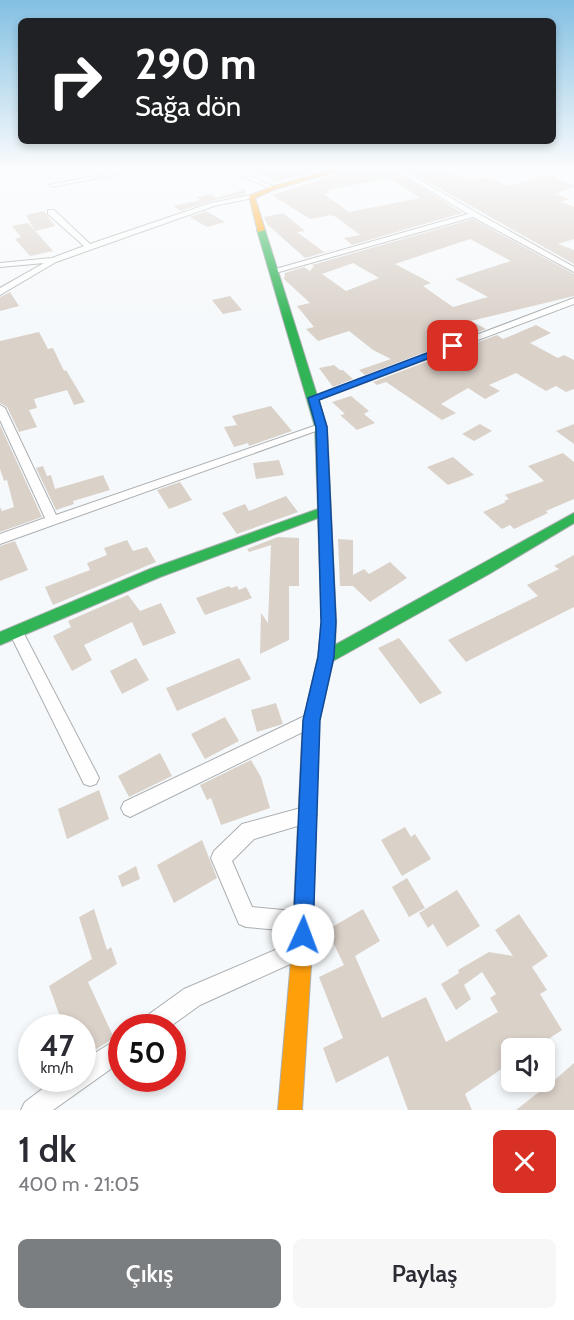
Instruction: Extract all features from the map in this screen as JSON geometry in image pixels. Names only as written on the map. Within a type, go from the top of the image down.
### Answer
[{"type":"main road","points":[[259,221],[321,427],[329,622],[326,657],[311,720],[304,922],[290,1110]]},
{"type":"main road","points":[[0,639],[155,573],[325,511]]},
{"type":"main road","points":[[326,657],[484,570],[574,517]]},
{"type":"street","points":[[61,221],[90,248]]},
{"type":"street","points":[[0,265],[53,260],[166,221]]},
{"type":"street","points":[[275,272],[454,221]]},
{"type":"street","points":[[485,221],[574,270]]},
{"type":"street","points":[[0,292],[50,264],[53,260]]},
{"type":"street","points":[[314,398],[574,302]]},
{"type":"street","points":[[0,408],[52,519]]},
{"type":"street","points":[[0,538],[321,427]]},
{"type":"street","points":[[16,632],[90,778]]},
{"type":"street","points":[[130,808],[311,720]]},
{"type":"street","points":[[304,922],[246,918],[221,858],[249,831],[308,815]]},
{"type":"street","points":[[168,1014],[192,997],[302,949]]},
{"type":"street","points":[[33,1110],[58,1092]]},
{"type":"building","points":[[29,221],[51,221],[55,226],[35,231]]},
{"type":"building","points":[[196,221],[225,222],[207,227]]},
{"type":"building","points":[[266,221],[293,221],[305,231],[297,232],[324,252],[336,249],[305,258]]},
{"type":"building","points":[[341,221],[435,221],[352,245],[344,238],[360,235]]},
{"type":"building","points":[[467,221],[476,221],[574,274],[574,296],[471,321],[486,329],[365,375],[359,370],[391,359],[373,350],[349,331],[318,341],[306,329],[314,327],[297,306],[310,303],[284,279],[285,273],[304,267],[310,271],[314,266],[312,265]],"holes":[[[470,239],[511,261],[455,279],[488,297],[453,307],[423,286],[431,283],[395,264]],[[353,263],[379,278],[346,291],[322,274]]]},
{"type":"building","points":[[497,221],[574,221],[574,239],[558,244],[574,250],[574,264]]},
{"type":"building","points":[[28,223],[53,251],[30,256],[15,239],[21,237],[12,226]]},
{"type":"building","points":[[10,292],[19,306],[0,311],[0,297]]},
{"type":"building","points":[[230,296],[242,310],[223,314],[212,300]]},
{"type":"building","points":[[536,325],[551,333],[530,343],[558,358],[564,355],[574,360],[574,389],[566,392],[556,386],[546,391],[516,373],[489,385],[500,391],[485,399],[468,388],[441,404],[456,413],[442,420],[386,382],[377,385],[373,382],[497,335],[503,339]]},
{"type":"building","points":[[39,332],[48,349],[53,348],[64,371],[66,370],[85,402],[74,405],[67,390],[34,399],[37,408],[29,410],[37,427],[19,432],[7,407],[0,403],[0,341]]},
{"type":"building","points":[[334,365],[353,379],[333,387],[319,368]]},
{"type":"building","points":[[351,396],[369,411],[364,414],[375,423],[357,430],[340,415],[345,414],[332,402]]},
{"type":"building","points":[[271,406],[292,431],[249,446],[248,443],[234,447],[224,427],[237,425],[232,416]]},
{"type":"building","points":[[480,424],[492,431],[474,441],[462,434]]},
{"type":"building","points":[[574,424],[574,444],[556,431]]},
{"type":"building","points":[[0,425],[42,517],[0,532],[0,507],[2,511],[14,507],[7,480],[4,481],[0,469]]},
{"type":"building","points":[[563,453],[574,462],[574,499],[514,529],[510,525],[502,529],[483,512],[506,502],[504,501],[509,499],[505,495],[544,481],[528,466]]},
{"type":"building","points":[[453,457],[474,475],[448,485],[427,467]]},
{"type":"building","points":[[279,460],[284,475],[256,479],[253,463]]},
{"type":"building","points":[[43,466],[47,476],[51,475],[55,489],[103,475],[110,490],[73,501],[74,504],[56,510],[36,468]]},
{"type":"building","points":[[180,482],[192,500],[169,509],[157,490]]},
{"type":"building","points":[[286,496],[298,512],[237,534],[222,513],[245,504],[249,511]]},
{"type":"building","points":[[278,537],[299,538],[299,586],[289,586],[289,640],[260,654],[261,613],[268,623],[271,545],[249,552],[247,549]]},
{"type":"building","points":[[338,539],[353,540],[353,575],[364,569],[369,574],[390,562],[407,578],[370,602],[353,586],[340,586]]},
{"type":"building","points":[[127,540],[133,551],[147,547],[156,562],[53,605],[45,587],[90,570],[87,563],[107,555],[104,548]]},
{"type":"building","points":[[15,541],[28,570],[0,581],[0,546]]},
{"type":"building","points":[[574,555],[574,607],[466,662],[448,640],[538,596],[527,585],[559,569],[554,566]]},
{"type":"building","points":[[229,586],[231,588],[237,586],[239,590],[246,587],[252,598],[205,615],[196,598]]},
{"type":"building","points":[[128,595],[140,611],[161,603],[176,633],[143,646],[132,622],[84,645],[92,660],[72,671],[53,636],[71,627],[68,621]]},
{"type":"building","points":[[399,638],[442,693],[420,704],[378,648]]},
{"type":"building","points":[[136,658],[149,680],[122,694],[110,671]]},
{"type":"building","points":[[239,658],[251,679],[177,711],[166,688]]},
{"type":"building","points":[[276,703],[283,724],[257,732],[251,710]]},
{"type":"building","points":[[225,717],[239,741],[205,759],[191,734]]},
{"type":"building","points":[[160,753],[172,776],[129,797],[118,776]]},
{"type":"building","points":[[251,760],[261,777],[270,808],[221,825],[211,798],[207,800],[200,785]]},
{"type":"building","points":[[99,790],[109,819],[67,839],[58,809]]},
{"type":"building","points":[[405,827],[411,837],[415,834],[431,859],[402,876],[381,840]]},
{"type":"building","points":[[202,840],[217,878],[174,903],[157,865]]},
{"type":"building","points":[[136,866],[140,879],[122,887],[118,876]]},
{"type":"building","points":[[407,878],[425,908],[409,917],[392,887]]},
{"type":"building","points":[[457,890],[480,926],[447,947],[433,924],[428,928],[419,913]]},
{"type":"building","points":[[94,909],[107,950],[111,947],[117,964],[88,982],[108,1025],[108,1042],[96,1049],[96,1014],[59,1014],[49,986],[92,959],[79,917]]},
{"type":"building","points":[[363,909],[380,941],[355,956],[382,1018],[426,997],[446,1042],[498,1012],[490,998],[496,994],[482,972],[464,985],[471,999],[456,1010],[441,984],[459,973],[458,970],[489,952],[513,956],[495,930],[519,914],[548,956],[532,967],[547,990],[540,994],[562,1030],[550,1038],[501,1038],[501,1069],[465,1094],[472,1110],[408,1110],[388,1056],[336,1083],[323,1048],[343,1038],[319,977],[344,965],[327,930]]},
{"type":"building","points":[[574,1063],[574,1110],[516,1110],[539,1092],[555,1092],[557,1078]]},
{"type":"traffic: fast","points":[[261,230],[321,427],[329,622],[326,657],[315,705]]},
{"type":"traffic: fast","points":[[0,639],[155,573],[325,511]]},
{"type":"traffic: fast","points":[[326,657],[484,570],[574,517]]},
{"type":"traffic: slow","points":[[258,221],[261,230]]},
{"type":"traffic: slow","points":[[290,1110],[302,949],[311,720],[315,705]]},
{"type":"route","points":[[303,935],[311,720],[326,657],[329,622],[321,427],[314,398],[453,346]]}]
